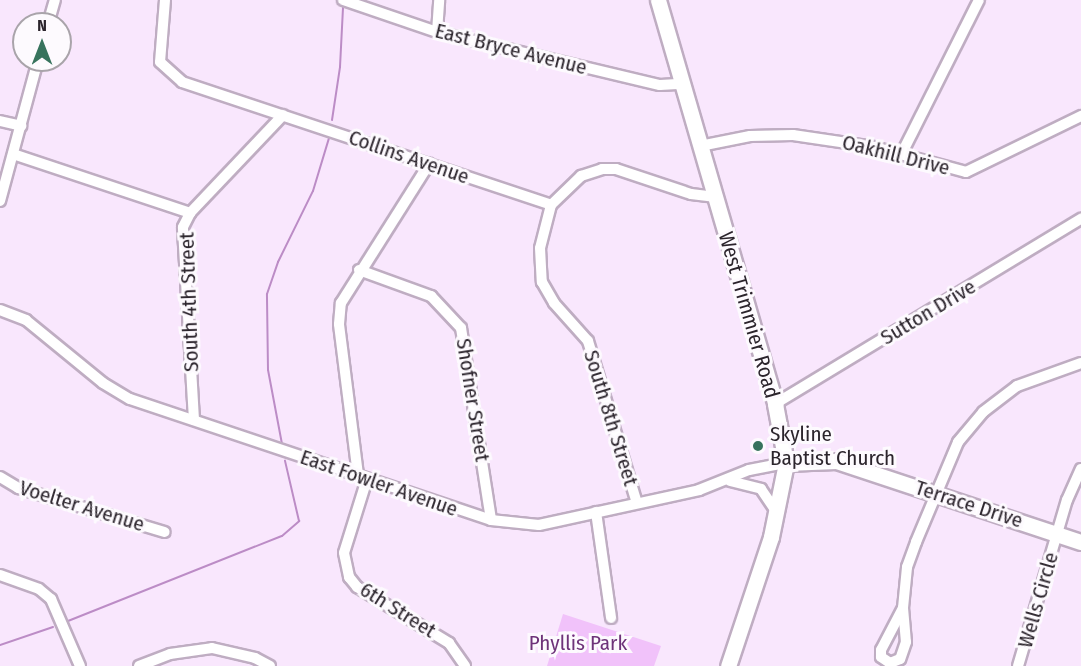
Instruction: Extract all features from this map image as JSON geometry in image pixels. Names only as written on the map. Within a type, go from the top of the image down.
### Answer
[{"type":"street","name":"Collins Avenue","points":[[165,0],[159,54],[165,70],[182,82],[551,205]]},
{"type":"street","name":"East Bryce Avenue","points":[[343,0],[437,32],[660,85],[682,84]]},
{"type":"street","points":[[437,32],[439,0]]},
{"type":"street","name":"West Trimmier Road","points":[[657,0],[775,404],[786,463],[777,514],[728,666]]},
{"type":"street","points":[[902,153],[979,0]]},
{"type":"street","points":[[0,201],[35,72]]},
{"type":"street","name":"South 4th Street","points":[[194,420],[183,227],[190,213],[284,115]]},
{"type":"street","name":"Oakhill Drive","points":[[700,146],[750,136],[790,135],[902,153],[966,172],[1081,116]]},
{"type":"street","points":[[0,121],[21,126]]},
{"type":"street","points":[[13,154],[190,213]]},
{"type":"street","points":[[362,477],[339,312],[359,270],[429,164]]},
{"type":"street","points":[[551,205],[581,176],[602,169],[616,169],[691,194],[716,197]]},
{"type":"street","name":"South 8th Street","points":[[551,205],[540,248],[542,282],[554,303],[588,341],[637,503]]},
{"type":"street","name":"Sutton Drive","points":[[775,404],[1081,219]]},
{"type":"street","name":"Shofner Street","points":[[359,270],[431,296],[461,328],[491,520]]},
{"type":"street","name":"East Fowler Avenue","points":[[0,310],[26,320],[117,392],[491,520],[539,525],[729,480],[748,470],[786,463]]},
{"type":"street","points":[[903,608],[907,567],[933,492],[958,442],[983,412],[1017,386],[1081,363]]},
{"type":"street","name":"Terrace Drive","points":[[786,463],[836,461],[1081,542]]},
{"type":"street","name":"Wells Circle","points":[[1018,666],[1056,534],[1081,469]]},
{"type":"street","name":"Voelter Avenue","points":[[0,477],[18,488],[165,532]]},
{"type":"street","name":"6th Street","points":[[362,477],[344,553],[349,577],[357,587],[449,643],[465,666]]},
{"type":"street","points":[[729,480],[761,489],[777,514]]},
{"type":"street","points":[[596,512],[611,618]]},
{"type":"street","points":[[0,575],[46,593],[80,666]]},
{"type":"street","points":[[139,666],[170,654],[212,648],[255,658],[270,666]]},
{"type":"green space","name":"Phyllis Park","points":[[563,614],[661,646],[654,666],[547,666]]},
{"type":"waterway","points":[[332,120],[340,67],[343,7]]},
{"type":"waterway","points":[[282,444],[268,370],[267,294],[278,262],[313,191],[329,138]]},
{"type":"waterway","points":[[68,621],[282,536],[299,521],[285,461]]},
{"type":"waterway","points":[[0,645],[53,627]]},
{"type":"place","name":"Skyline Baptist Church","points":[[758,446]]}]
